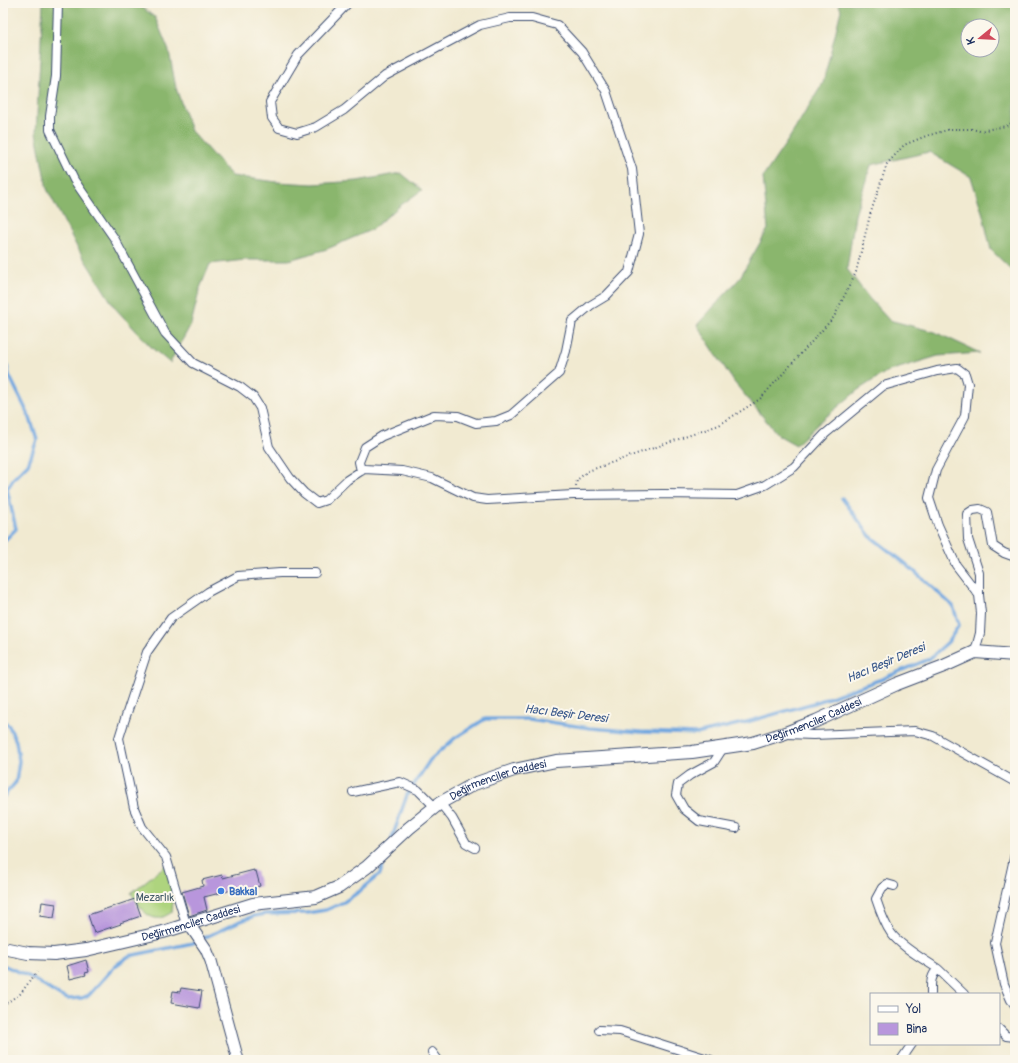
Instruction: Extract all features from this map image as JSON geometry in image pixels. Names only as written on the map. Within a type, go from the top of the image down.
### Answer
[{"type":"main road","name":"Değirmenciler Caddesi","points":[[3,948],[28,953],[54,954],[86,950],[190,926],[253,904],[316,896],[339,887],[367,867],[409,828],[438,805],[474,784],[514,770],[556,761],[692,752],[753,743],[784,734],[975,652],[1015,655]]},
{"type":"street","points":[[58,3],[56,76],[50,116],[50,130],[74,180],[114,238],[165,333],[193,363],[240,387],[253,398],[260,408],[269,447],[290,478],[304,493],[317,503],[326,500],[347,480],[364,469],[402,471],[432,478],[473,498],[487,500],[573,495],[737,495],[765,485],[794,467],[824,434],[883,386],[936,371],[957,368],[965,374],[968,384],[965,416],[936,470],[929,498],[938,525],[956,564],[979,595]]},
{"type":"street","points":[[348,3],[298,54],[270,102],[272,118],[279,128],[297,133],[316,127],[344,110],[385,76],[480,25],[510,18],[532,18],[557,25],[582,52],[606,91],[632,169],[639,234],[629,272],[606,296],[591,305],[572,321],[566,351],[559,373],[511,415],[496,421],[476,423],[458,416],[434,415],[382,436],[365,447],[359,462],[361,471]]},
{"type":"street","points":[[975,652],[980,633],[981,613],[978,573],[968,539],[967,514],[973,510],[980,509],[987,512],[993,546],[1004,554],[1015,557]]},
{"type":"street","points":[[238,1060],[213,967],[206,949],[190,926],[166,857],[142,827],[134,808],[119,738],[147,652],[171,618],[208,592],[238,576],[280,573],[315,573]]},
{"type":"street","points":[[784,734],[812,736],[915,731],[933,736],[1015,782]]},
{"type":"street","points":[[723,748],[714,762],[690,775],[678,784],[676,795],[684,809],[699,820],[736,828]]},
{"type":"street","points":[[352,792],[400,782],[418,790],[452,818],[466,843],[475,848]]},
{"type":"street","points":[[1015,854],[995,943],[1004,984],[1011,1000],[1015,1005]]},
{"type":"street","points":[[894,886],[887,884],[882,888],[876,899],[885,924],[892,935],[938,969],[963,993]]},
{"type":"street","points":[[931,993],[931,979],[938,969]]},
{"type":"street","points":[[599,1030],[620,1031],[711,1060]]},
{"type":"street","points":[[1000,1030],[1006,1036],[1015,1037]]},
{"type":"street","points":[[901,1060],[911,1045]]},
{"type":"street","points":[[432,1052],[438,1060]]},
{"type":"path","points":[[573,495],[577,480],[588,472],[720,425],[760,399],[834,317],[856,272],[870,215],[886,164],[904,145],[926,136],[951,129],[972,129],[980,131],[1006,126],[1015,121]]},
{"type":"path","points":[[3,1005],[20,994],[37,972]]},
{"type":"green space","points":[[43,3],[136,3],[155,17],[169,51],[176,88],[191,131],[232,176],[277,182],[313,184],[357,181],[401,173],[422,190],[371,230],[327,249],[289,260],[245,260],[210,264],[200,288],[191,324],[170,363],[152,348],[115,308],[78,249],[47,189],[36,133]]},
{"type":"green space","points":[[838,3],[1015,3],[1015,273],[991,250],[983,215],[971,177],[929,152],[871,165],[855,215],[847,269],[869,298],[889,320],[935,332],[980,353],[938,356],[886,372],[858,390],[820,422],[796,445],[778,435],[734,382],[697,325],[739,279],[768,229],[763,177],[790,137],[823,83],[841,10]]},
{"type":"green space","name":"Mezarlık","points":[[166,865],[174,891],[172,912],[162,918],[155,918],[143,910],[131,893]]},
{"type":"building","points":[[254,870],[254,872],[256,871],[260,886],[236,892],[236,889],[204,897],[207,910],[189,916],[182,892],[203,886],[202,880],[222,875],[223,878]]},
{"type":"building","points":[[135,899],[141,916],[94,933],[88,915]]},
{"type":"building","points":[[42,902],[56,904],[54,918],[40,916]]},
{"type":"building","points":[[86,960],[89,972],[85,973],[86,975],[70,979],[67,966]]},
{"type":"building","points":[[181,988],[202,991],[199,1008],[171,1003],[173,991],[180,992]]},
{"type":"waterway","points":[[3,350],[9,375],[30,418],[37,440],[28,464],[14,478],[7,489],[16,529],[3,542]]},
{"type":"waterway","name":"Hacı Beşir Deresi","points":[[392,838],[407,795],[430,760],[455,738],[485,719],[529,719],[590,728],[696,734],[743,723],[814,703],[879,680],[929,659],[948,642],[959,625],[953,606],[906,564],[870,536],[842,498]]},
{"type":"waterway","points":[[3,720],[9,726],[16,741],[19,761],[16,782],[3,797]]},
{"type":"waterway","name":"Hacı Beşir Deresi","points":[[3,965],[28,976],[60,996],[68,999],[82,998],[89,995],[115,966],[129,956],[193,943],[254,916],[266,914],[307,913],[326,910],[344,902],[380,874],[386,855]]},
{"type":"place","name":"Bakkal","points":[[221,891]]}]
